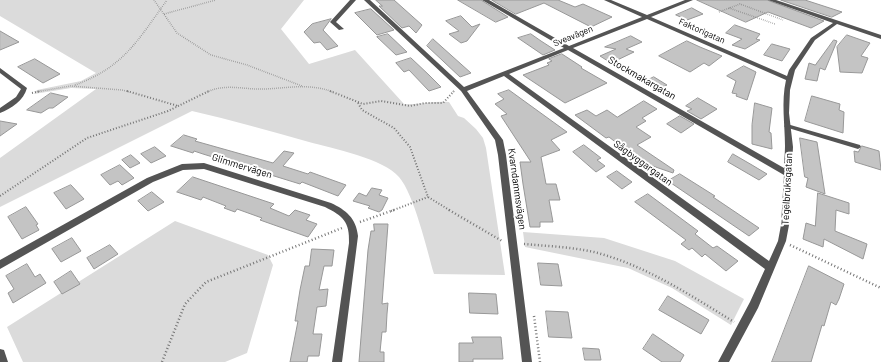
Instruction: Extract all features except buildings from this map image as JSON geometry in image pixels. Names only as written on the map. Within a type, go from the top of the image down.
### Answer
[{"type":"street","points":[[342,29],[333,22],[353,0]]},
{"type":"street","name":"Kvarndammsvägen","points":[[367,0],[461,93],[499,140],[527,362]]},
{"type":"street","name":"Stockmakargatan","points":[[485,0],[788,174]]},
{"type":"street","name":"Faktorigatan","points":[[607,0],[789,79]]},
{"type":"street","name":"Sveavägen","points":[[461,93],[504,73],[690,0]]},
{"type":"street","points":[[771,0],[881,37]]},
{"type":"street","name":"Tegelbruksgatan","points":[[723,362],[771,268],[782,241],[786,225],[789,147],[786,113],[789,79],[792,70],[807,45],[819,33],[837,22]]},
{"type":"street","points":[[0,70],[24,88],[22,95],[0,111]]},
{"type":"street","name":"Sågbyggargatan","points":[[504,73],[771,268]]},
{"type":"street","name":"Glimmervägen","points":[[0,265],[150,180],[170,171],[193,166],[217,170],[328,205],[339,210],[352,224]]},
{"type":"street","points":[[337,362],[353,243],[354,232],[352,224]]},
{"type":"street","points":[[0,354],[3,362]]},
{"type":"lane","points":[[787,126],[858,147]]},
{"type":"path","points":[[154,0],[177,32],[211,55],[247,65],[303,86],[329,91],[358,103],[373,103],[381,101],[410,106],[425,103],[443,103],[456,90],[461,93]]},
{"type":"path","points":[[22,95],[71,86],[94,78],[119,61],[132,49],[167,0]]},
{"type":"path","points":[[164,14],[216,0]]},
{"type":"path","points":[[719,12],[740,4],[783,20]]},
{"type":"path","points":[[729,8],[775,24]]},
{"type":"path","points":[[71,86],[122,90],[178,106]]},
{"type":"path","points":[[0,196],[87,138],[168,111],[212,90],[230,87],[265,89],[303,86]]},
{"type":"path","points":[[358,103],[362,110],[394,128],[410,148],[428,197],[496,238],[513,243],[576,249],[595,253],[636,266],[668,282],[742,327]]},
{"type":"path","points":[[162,362],[185,304],[206,282],[352,224],[428,197]]},
{"type":"path","points":[[502,233],[504,247]]},
{"type":"path","points":[[782,241],[881,288]]},
{"type":"shaded area","points":[[0,0],[304,0],[281,29],[309,64],[355,50],[404,104],[449,102],[458,116],[464,118],[483,138],[486,148],[505,275],[434,274],[420,223],[405,185],[399,177],[382,165],[344,151],[192,111],[0,207],[0,158],[96,89],[71,88],[34,94],[37,90],[81,81],[96,73],[0,16]]},
{"type":"shaded area","points":[[175,221],[268,255],[273,265],[247,353],[225,362],[23,362],[7,327]]},
{"type":"shaded area","points":[[523,232],[604,238],[675,261],[744,299],[731,325],[672,288],[628,268],[525,247]]}]
